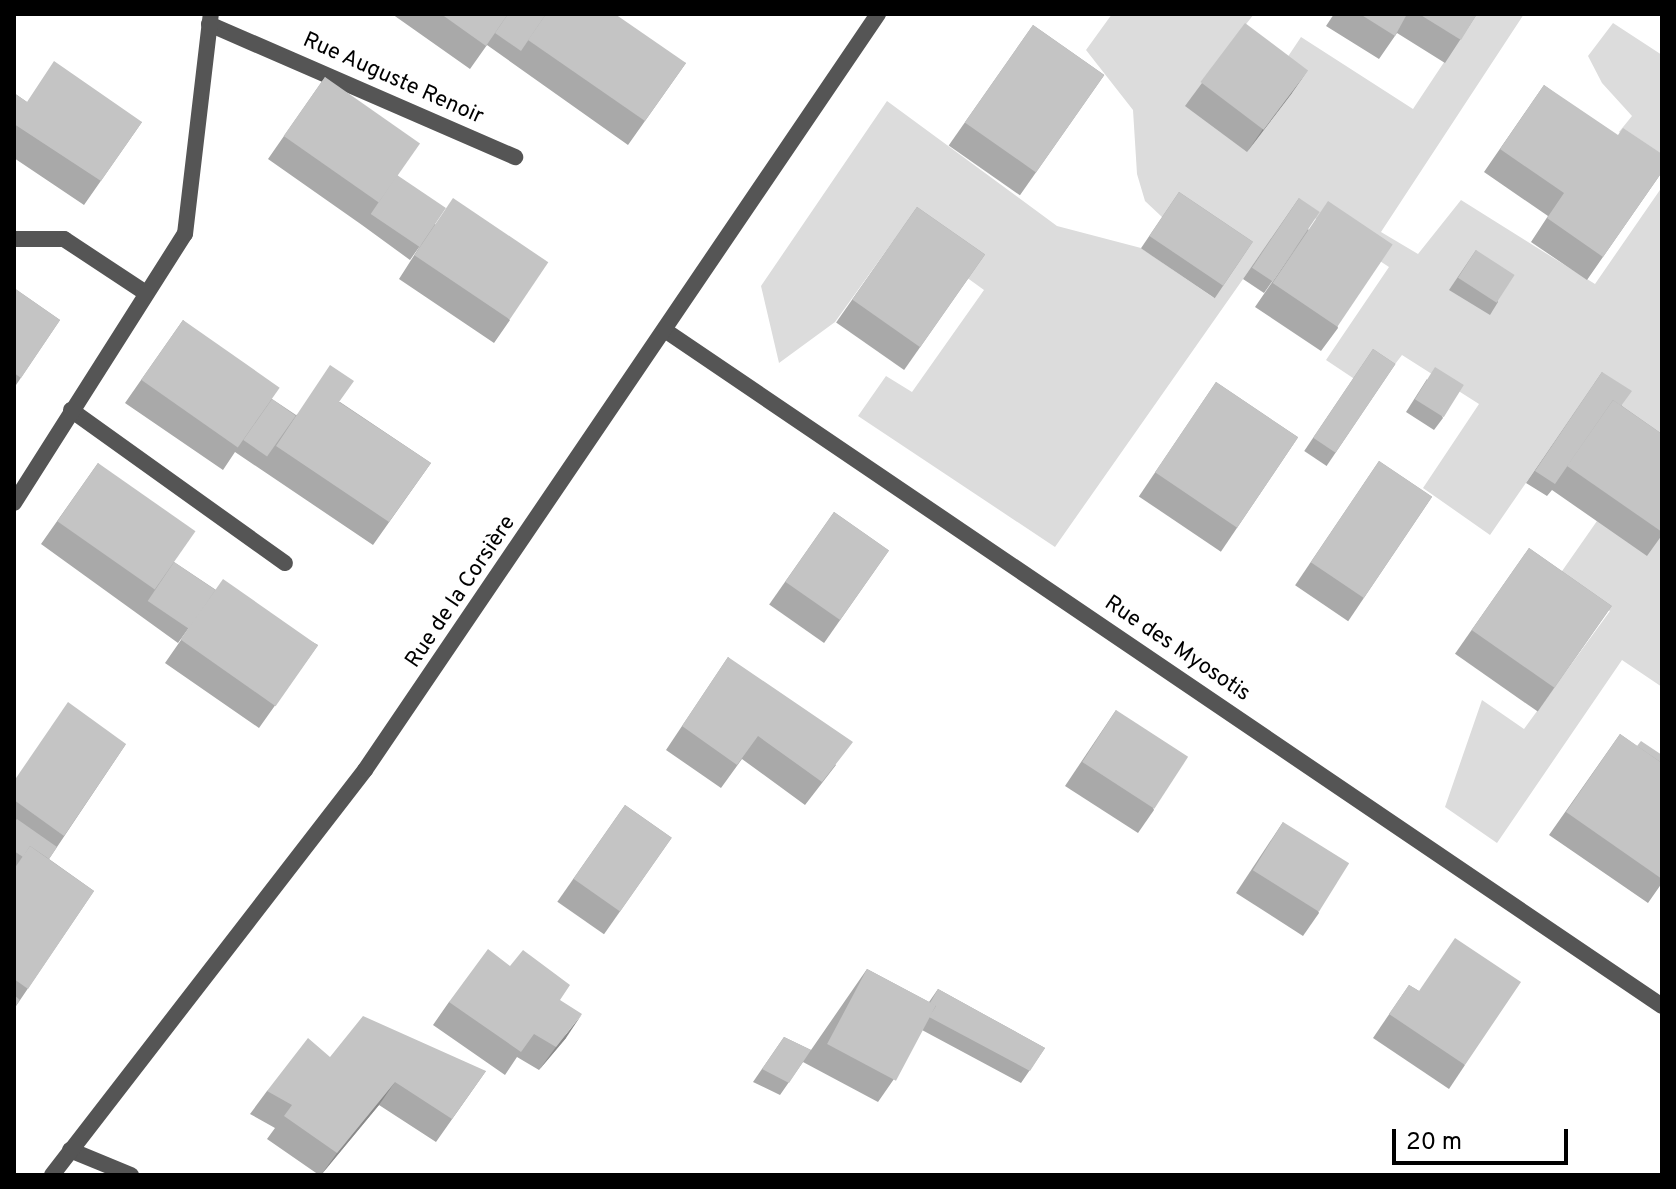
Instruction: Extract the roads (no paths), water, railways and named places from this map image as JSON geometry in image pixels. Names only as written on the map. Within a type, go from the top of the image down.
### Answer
[{"type":"street","name":"Rue de la Corsière","points":[[52,1175],[365,770],[666,331],[878,14]]},
{"type":"street","name":"Rue Auguste Renoir","points":[[14,503],[185,234],[210,19],[515,157]]},
{"type":"street","points":[[14,239],[64,239],[146,293]]},
{"type":"street","name":"Rue des Myosotis","points":[[666,331],[1662,1006]]},
{"type":"street","points":[[71,410],[285,563]]},
{"type":"street","points":[[70,1150],[131,1175]]}]
